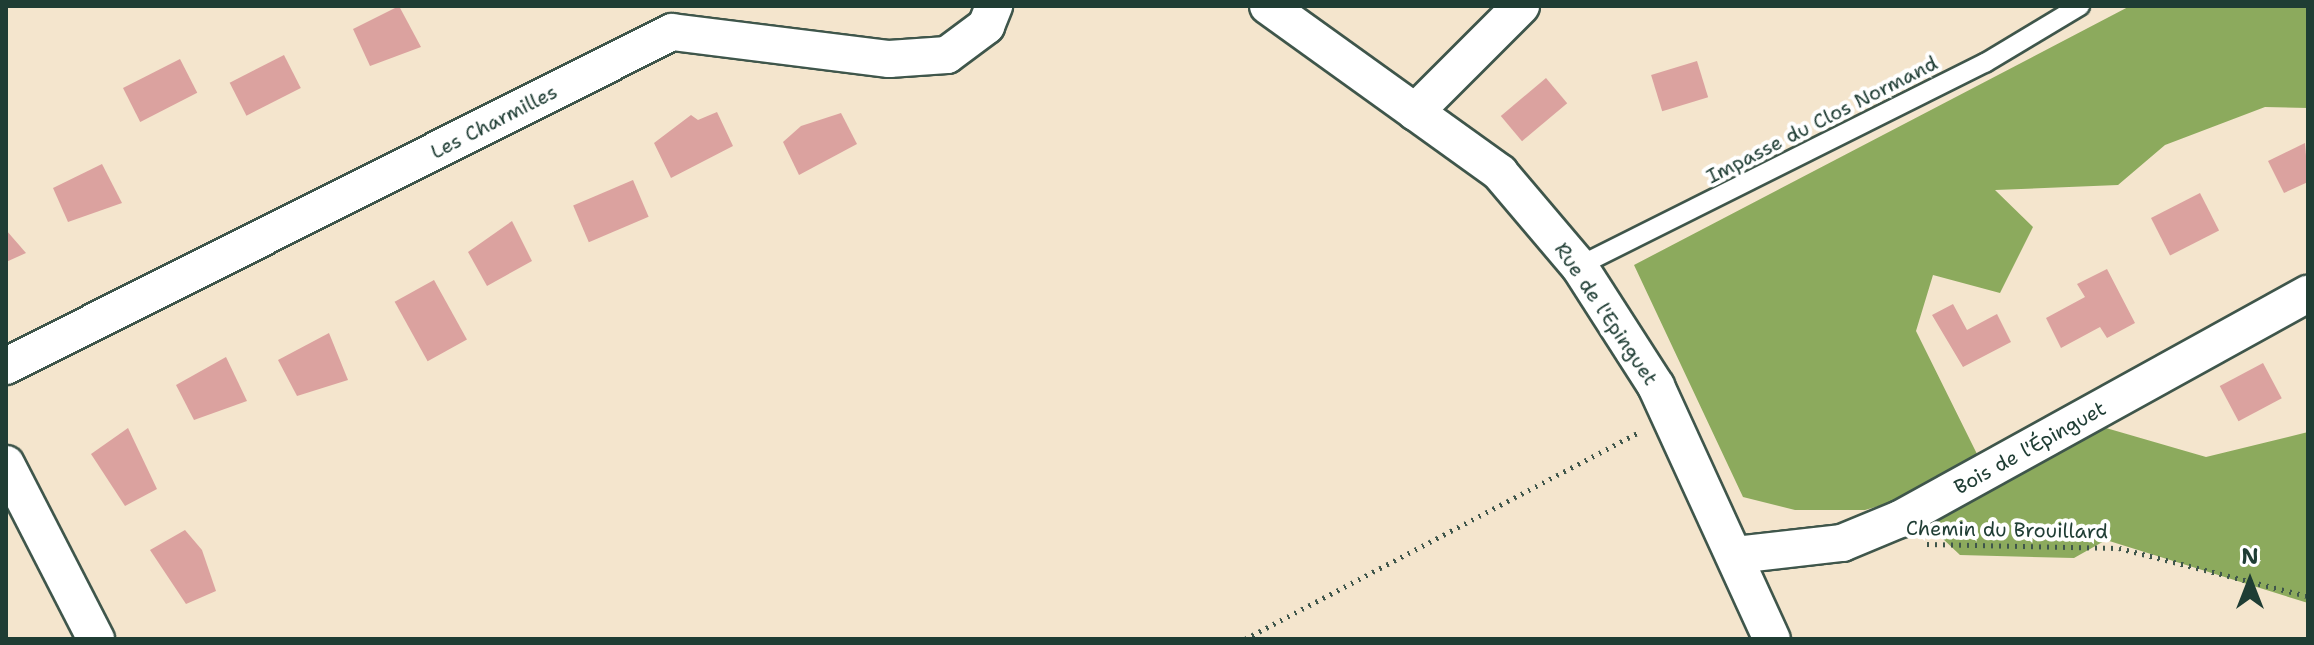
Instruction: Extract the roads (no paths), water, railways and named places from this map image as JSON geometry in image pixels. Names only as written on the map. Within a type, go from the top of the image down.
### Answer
[{"type":"street","name":"Les Charmilles","points":[[6,366],[672,32],[889,59],[947,55],[986,26],[994,6]]},
{"type":"street","name":"Rue de l'Epinguet","points":[[1268,6],[1500,173],[1579,266],[1670,415],[1772,639]]},
{"type":"street","points":[[1415,112],[1521,6]]},
{"type":"street","name":"Bois de l'Épinguet","points":[[1736,555],[1842,543],[1900,519],[2308,294]]},
{"type":"street","points":[[6,464],[96,639]]},
{"type":"lane","name":"Impasse du Clos Normand","points":[[1579,266],[1985,63],[2080,6]]}]
